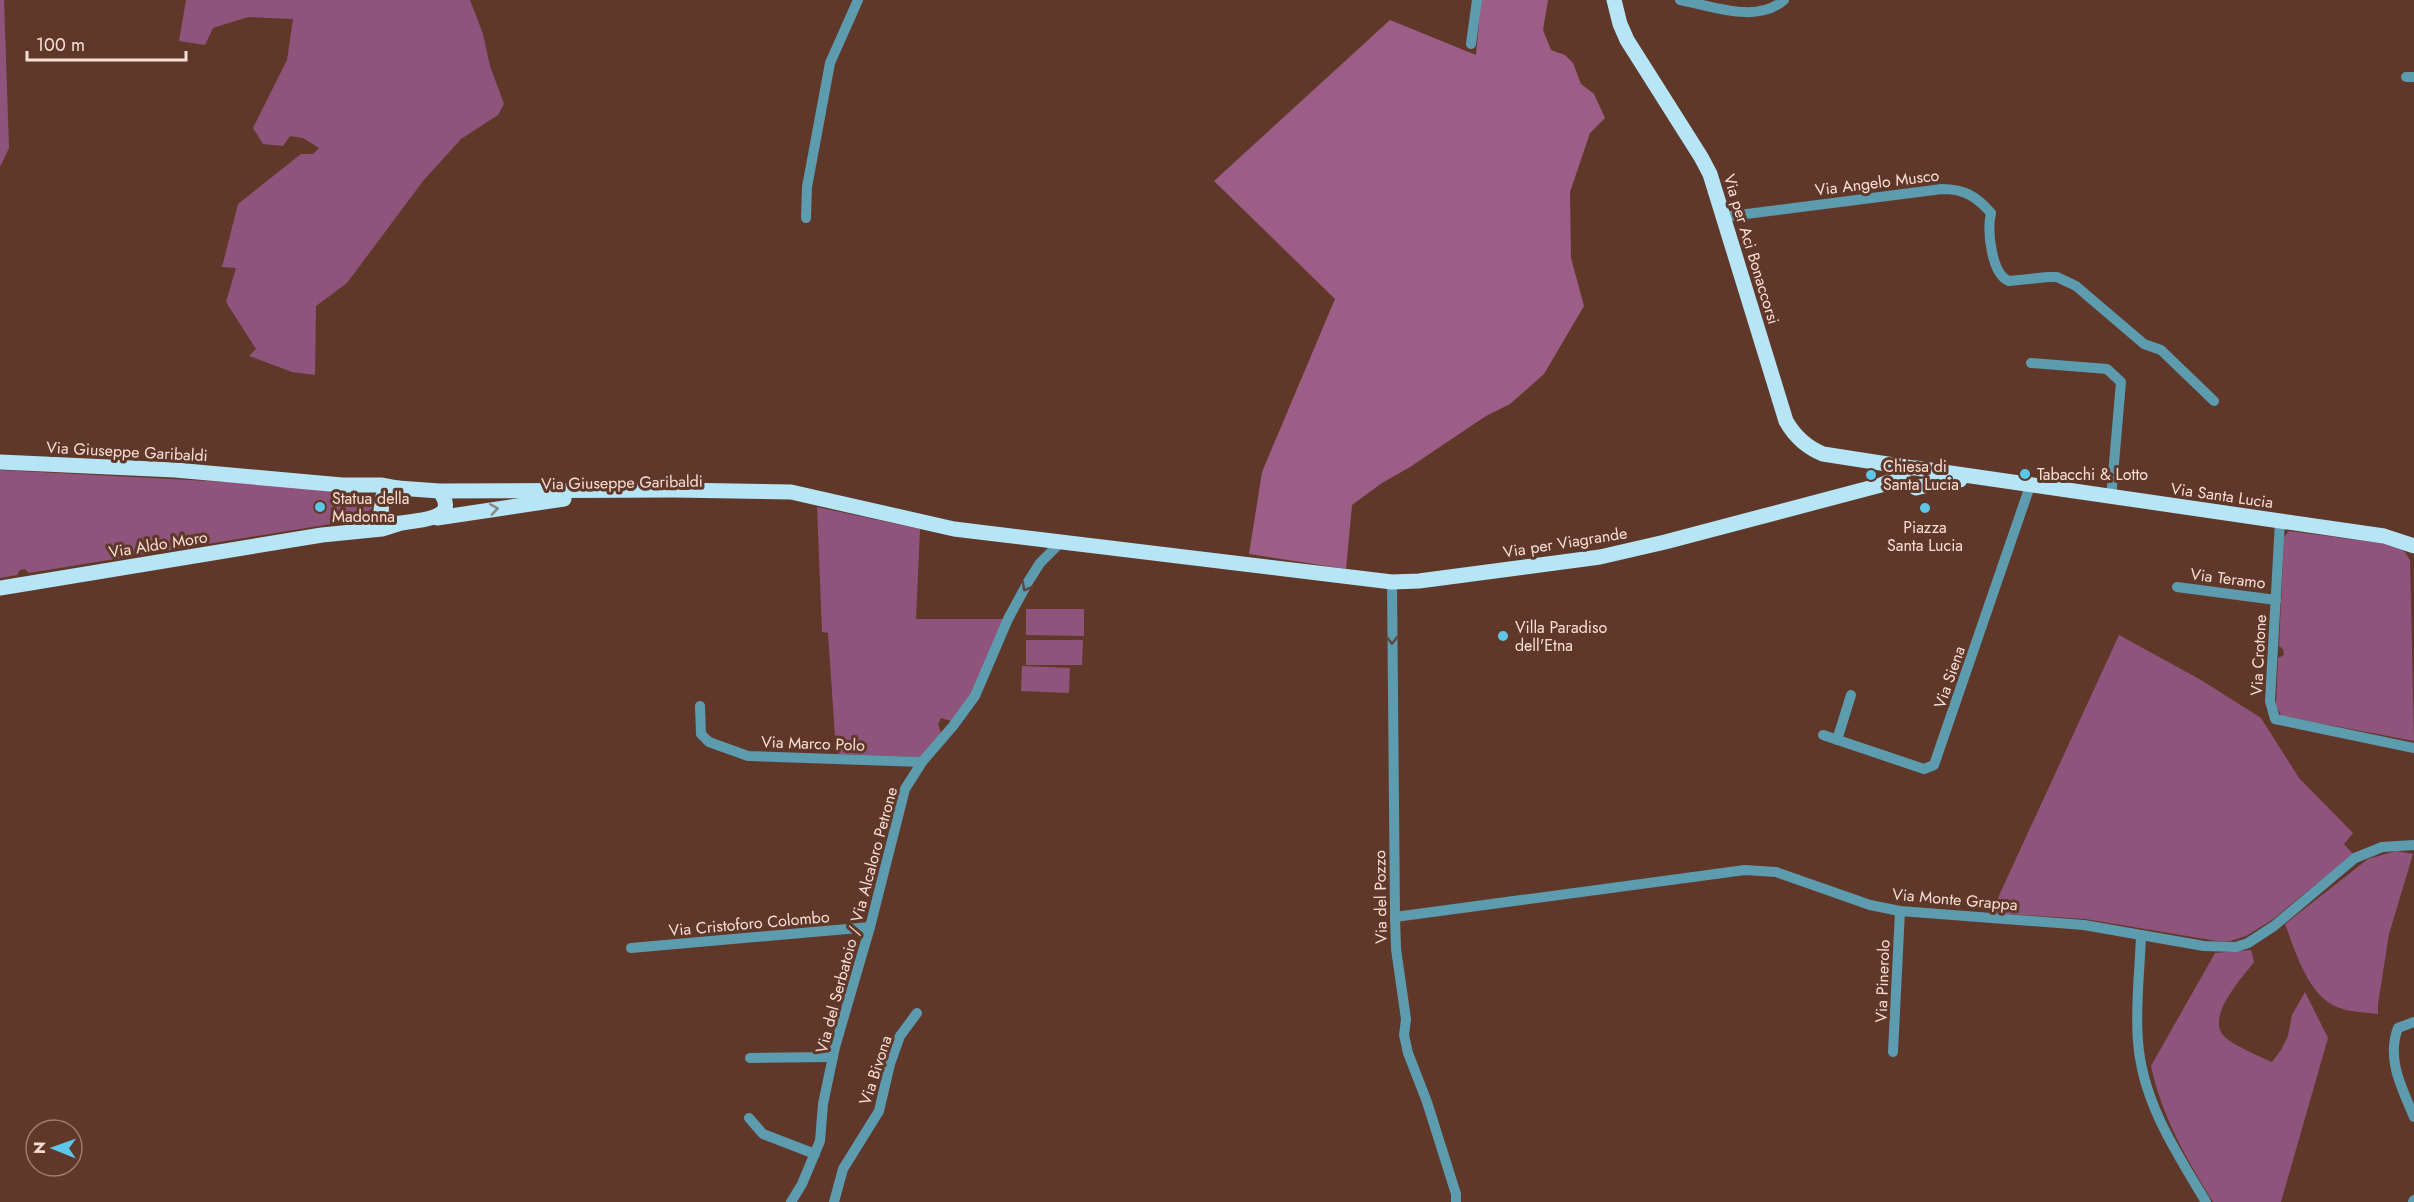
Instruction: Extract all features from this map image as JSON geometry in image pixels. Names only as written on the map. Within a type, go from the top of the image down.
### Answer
[{"type":"main road","name":"Via per Aci Bonaccorsi","points":[[1614,0],[1627,40],[1710,174],[1786,421],[1794,435],[1811,449],[1823,454],[1881,463],[1909,477]]},
{"type":"main road","name":"Via Giuseppe Garibaldi","points":[[0,462],[175,470],[324,484],[439,491],[791,492],[954,529],[1062,542]]},
{"type":"main road","name":"Via Santa Lucia","points":[[1909,477],[1984,478],[2384,536]]},
{"type":"main road","name":"Via per Viagrande","points":[[1062,542],[1392,582],[1419,581],[1600,557],[1909,477]]},
{"type":"main road","points":[[324,484],[368,493],[380,505],[385,518],[398,524]]},
{"type":"main road","points":[[322,535],[365,523],[373,517],[386,493],[398,488]]},
{"type":"main road","points":[[437,518],[443,512],[445,503],[439,491]]},
{"type":"main road","name":"Via Giuseppe Garibaldi","points":[[322,535],[382,529],[398,524],[556,499],[670,500],[810,496]]},
{"type":"main road","points":[[2384,536],[2414,534]]},
{"type":"main road","name":"Via Aldo Moro","points":[[0,588],[322,535]]},
{"type":"main road","points":[[2384,536],[2414,546]]},
{"type":"street","points":[[806,218],[807,187],[822,99],[834,50],[858,0]]},
{"type":"street","points":[[1471,44],[1477,0]]},
{"type":"street","points":[[1680,0],[1757,13],[1776,7],[1784,0]]},
{"type":"street","name":"Via Angelo Musco","points":[[1723,217],[1942,189],[1966,192],[1979,199],[1991,213],[1989,238],[1999,273],[2004,279],[2009,281],[2056,277],[2076,286],[2144,344],[2160,350],[2214,401]]},
{"type":"street","points":[[2031,363],[2107,369],[2121,381],[2111,498]]},
{"type":"street","name":"Via Siena","points":[[1823,735],[1924,769],[1934,765],[2030,486]]},
{"type":"street","name":"Via Crotone","points":[[2280,521],[2270,701],[2275,719],[2414,748]]},
{"type":"street","name":"Via del Serbatoio / Via Alcaloro Petrone","points":[[791,1202],[802,1184],[820,1141],[823,1104],[833,1057],[870,927],[905,789],[922,762],[975,696],[1008,619],[1023,591],[1040,562],[1062,542]]},
{"type":"street","name":"Via del Pozzo","points":[[1392,582],[1395,917],[1396,949],[1406,1019],[1404,1035],[1456,1194],[1456,1202]]},
{"type":"street","name":"Via Teramo","points":[[2177,587],[2276,600]]},
{"type":"street","points":[[1837,740],[1851,695]]},
{"type":"street","name":"Via Marco Polo","points":[[700,706],[701,734],[709,742],[748,756],[922,762]]},
{"type":"street","name":"Via Monte Grappa","points":[[1395,917],[1745,870],[1776,872],[1870,905],[1899,911],[2084,925],[2219,948],[2248,943],[2274,926],[2355,858],[2382,847],[2414,845]]},
{"type":"street","name":"Via Pinerolo","points":[[1893,1052],[1899,911]]},
{"type":"street","name":"Via Cristoforo Colombo","points":[[631,948],[870,927]]},
{"type":"street","points":[[2141,935],[2137,1017],[2142,1070],[2159,1121],[2206,1202]]},
{"type":"street","name":"Via Bivona","points":[[834,1202],[843,1169],[879,1111],[890,1064],[900,1036],[917,1013]]},
{"type":"street","points":[[2414,1022],[2398,1028],[2393,1050],[2394,1065],[2414,1117]]},
{"type":"street","points":[[750,1058],[833,1057]]},
{"type":"street","points":[[749,1118],[763,1134],[815,1154]]},
{"type":"shaded area","points":[[0,0],[4,0],[9,148],[0,167]]},
{"type":"shaded area","points":[[186,0],[470,0],[483,34],[490,66],[504,104],[498,115],[461,139],[423,181],[347,283],[316,306],[315,375],[292,372],[249,356],[256,349],[226,302],[236,268],[222,267],[238,204],[301,154],[313,154],[319,148],[303,138],[290,136],[283,146],[263,144],[253,128],[287,60],[293,19],[248,17],[213,28],[205,45],[179,41]]},
{"type":"shaded area","points":[[1481,0],[1548,0],[1543,30],[1551,50],[1565,55],[1573,63],[1581,84],[1594,94],[1605,118],[1590,133],[1570,192],[1571,258],[1584,306],[1544,374],[1510,404],[1486,416],[1352,505],[1346,569],[1249,554],[1262,472],[1335,299],[1214,181],[1390,20],[1476,55]]},
{"type":"shaded area","points":[[0,470],[282,485],[367,496],[372,501],[373,507],[361,519],[29,573],[25,569],[20,570],[17,575],[0,578]]},
{"type":"shaded area","points":[[817,507],[920,529],[916,619],[1004,619],[973,694],[951,721],[941,718],[938,724],[941,733],[921,757],[839,754],[836,751],[828,633],[822,632]]},
{"type":"shaded area","points":[[2289,531],[2396,545],[2405,552],[2410,560],[2414,741],[2282,716],[2276,707],[2278,658],[2284,655],[2283,649],[2279,646],[2284,537]]},
{"type":"shaded area","points":[[1026,609],[1084,609],[1084,636],[1026,635]]},
{"type":"shaded area","points":[[2119,635],[2201,680],[2261,718],[2299,778],[2353,833],[2344,844],[2353,854],[2272,920],[2246,936],[2230,941],[2217,941],[2085,919],[1991,913]]},
{"type":"shaded area","points":[[1026,640],[1083,640],[1082,665],[1026,665]]},
{"type":"shaded area","points":[[1022,666],[1070,668],[1069,693],[1021,691]]},
{"type":"shaded area","points":[[2396,851],[2413,854],[2389,934],[2378,1014],[2339,1008],[2328,1002],[2313,987],[2285,924],[2368,859]]},
{"type":"shaded area","points":[[2251,950],[2254,962],[2228,997],[2219,1017],[2219,1027],[2223,1035],[2239,1046],[2272,1062],[2288,1036],[2292,1015],[2305,992],[2328,1038],[2281,1202],[2213,1202],[2184,1153],[2168,1120],[2151,1066],[2215,953]]},
{"type":"place","name":"Tabacchi & Lotto","points":[[2025,474]]},
{"type":"place","name":"Chiesa di Santa Lucia","points":[[1871,475]]},
{"type":"place","name":"Statua della Madonna","points":[[320,507]]},
{"type":"place","name":"Piazza Santa Lucia","points":[[1925,508]]},
{"type":"place","name":"Villa Paradiso dell'Etna","points":[[1503,636]]}]
